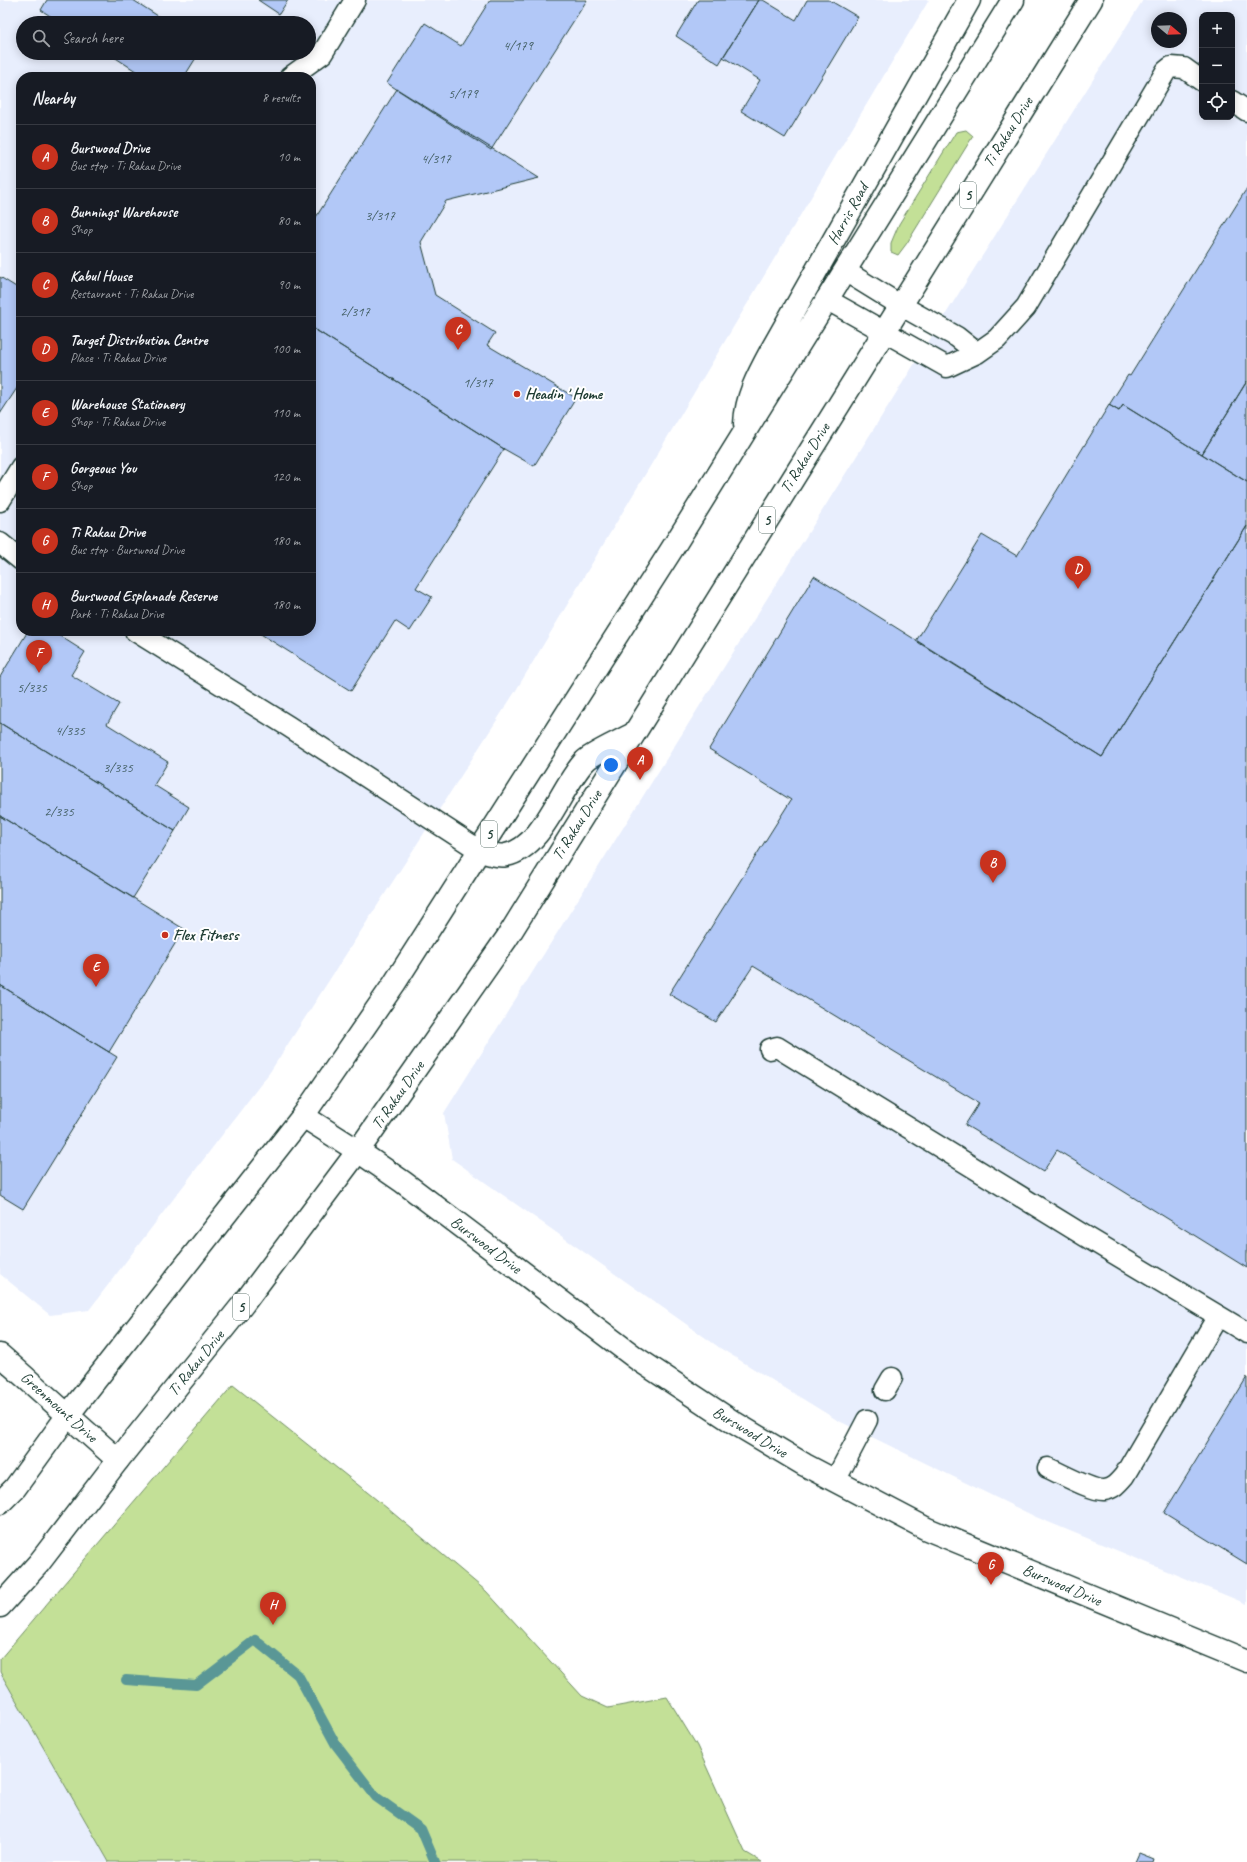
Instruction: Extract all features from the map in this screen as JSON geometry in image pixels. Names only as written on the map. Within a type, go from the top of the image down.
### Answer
[{"type":"main road","name":"Harris Road","points":[[744,433],[745,409],[750,392],[770,351],[969,0]]},
{"type":"main road","name":"5","points":[[0,1504],[15,1488],[68,1415],[303,1116],[394,984],[744,433],[826,299],[1014,0]]},
{"type":"main road","name":"Ti Rakau Drive","points":[[0,1606],[39,1563],[118,1460],[244,1303],[358,1151],[507,938],[1091,0]]},
{"type":"main road","points":[[479,850],[490,854],[505,856],[522,849],[536,836],[585,761],[634,734]]},
{"type":"main road","name":"Burswood Drive","points":[[303,1116],[403,1182],[636,1358],[733,1422],[834,1481],[927,1529],[1247,1661]]},
{"type":"main road","name":"Greenmount Drive","points":[[0,1355],[118,1460]]},
{"type":"lane","points":[[316,58],[322,54],[355,0]]},
{"type":"lane","points":[[297,72],[314,60]]},
{"type":"lane","points":[[826,299],[947,367],[977,354],[997,339],[1026,307],[1166,71],[1171,67],[1184,68],[1199,79]]},
{"type":"lane","points":[[1235,103],[1247,111]]},
{"type":"lane","points":[[845,271],[900,305],[957,337],[977,354]]},
{"type":"lane","points":[[0,500],[16,475]]},
{"type":"lane","points":[[0,543],[16,556]]},
{"type":"lane","points":[[143,636],[288,726],[479,850]]},
{"type":"lane","points":[[770,1049],[777,1047],[1247,1333]]},
{"type":"lane","points":[[1048,1468],[1096,1489],[1110,1488],[1118,1484],[1218,1316]]},
{"type":"lane","points":[[834,1481],[867,1420]]},
{"type":"shaded area","points":[[0,0],[929,0],[515,692],[270,1072],[89,1310],[50,1315],[0,1274]]},
{"type":"shaded area","points":[[1143,0],[1247,0],[1247,1604],[1036,1517],[837,1420],[720,1348],[452,1159],[444,1113]]},
{"type":"shaded area","points":[[0,1672],[109,1862],[0,1862]]},
{"type":"green space","points":[[966,130],[973,136],[907,243],[898,255],[891,252],[891,243],[899,224],[956,132]]},
{"type":"green space","points":[[233,1385],[387,1508],[486,1591],[582,1696],[608,1708],[667,1697],[697,1746],[745,1852],[762,1862],[109,1862],[0,1672],[0,1659]]},
{"type":"building","points":[[47,0],[133,0],[158,16],[50,16],[41,10]]},
{"type":"building","points":[[258,0],[288,0],[279,14]]},
{"type":"building","points":[[490,0],[587,0],[491,150],[387,83],[425,23],[461,46]]},
{"type":"building","points":[[698,0],[759,0],[719,64],[676,36]]},
{"type":"building","points":[[759,0],[763,0],[796,20],[807,0],[829,0],[858,17],[785,138],[741,111],[760,80],[723,57]]},
{"type":"building","points":[[119,60],[195,60],[187,72],[137,72]]},
{"type":"building","points":[[397,89],[539,178],[446,201],[421,242],[435,295],[495,333],[487,345],[576,398],[534,466],[504,449],[316,330],[316,217]]},
{"type":"building","points":[[1247,188],[1247,381],[1202,454],[1123,405],[1119,411],[1109,405],[1128,375],[1130,376]]},
{"type":"building","points":[[0,277],[16,287],[16,390],[0,414]]},
{"type":"building","points":[[316,330],[504,449],[416,588],[432,597],[410,631],[395,621],[351,691],[264,636],[316,636]]},
{"type":"building","points":[[1247,381],[1247,482],[1202,454]]},
{"type":"building","points":[[1109,405],[1119,411],[1123,405],[1247,482],[1247,526],[1102,757],[916,641],[982,535],[1017,556]]},
{"type":"building","points":[[1247,526],[1247,1268],[1057,1150],[1043,1172],[965,1125],[979,1103],[753,966],[716,1022],[669,994],[791,800],[709,749],[814,576],[1102,757]]},
{"type":"building","points":[[25,636],[60,636],[85,652],[71,675],[119,704],[107,724],[168,762],[154,785],[189,807],[175,831],[0,723],[0,677]]},
{"type":"building","points":[[0,723],[175,831],[133,898],[0,816]]},
{"type":"building","points":[[0,816],[184,929],[109,1052],[0,985]]},
{"type":"building","points":[[0,985],[117,1057],[23,1209],[0,1195]]},
{"type":"building","points":[[1247,1377],[1247,1564],[1164,1513]]},
{"type":"building","points":[[1139,1853],[1154,1859],[1153,1862],[1135,1862]]},
{"type":"waterway","points":[[126,1680],[196,1685],[255,1640],[298,1675],[336,1745],[376,1797],[421,1829],[435,1862]]},
{"type":"place","name":"Kabul House","points":[[458,350]]},
{"type":"place","name":"Headin ' Home","points":[[517,394]]},
{"type":"place","name":"Target Distribution Centre","points":[[1078,589]]},
{"type":"place","name":"Gorgeous You","points":[[39,673]]},
{"type":"place","name":"Burswood Drive","points":[[640,780]]},
{"type":"place","name":"Bunnings Warehouse","points":[[993,883]]},
{"type":"place","name":"Flex Fitness","points":[[165,935]]},
{"type":"place","name":"Warehouse Stationery","points":[[96,987]]},
{"type":"place","name":"Ti Rakau Drive","points":[[991,1585]]},
{"type":"place","name":"Burswood Esplanade Reserve","points":[[273,1625]]}]
